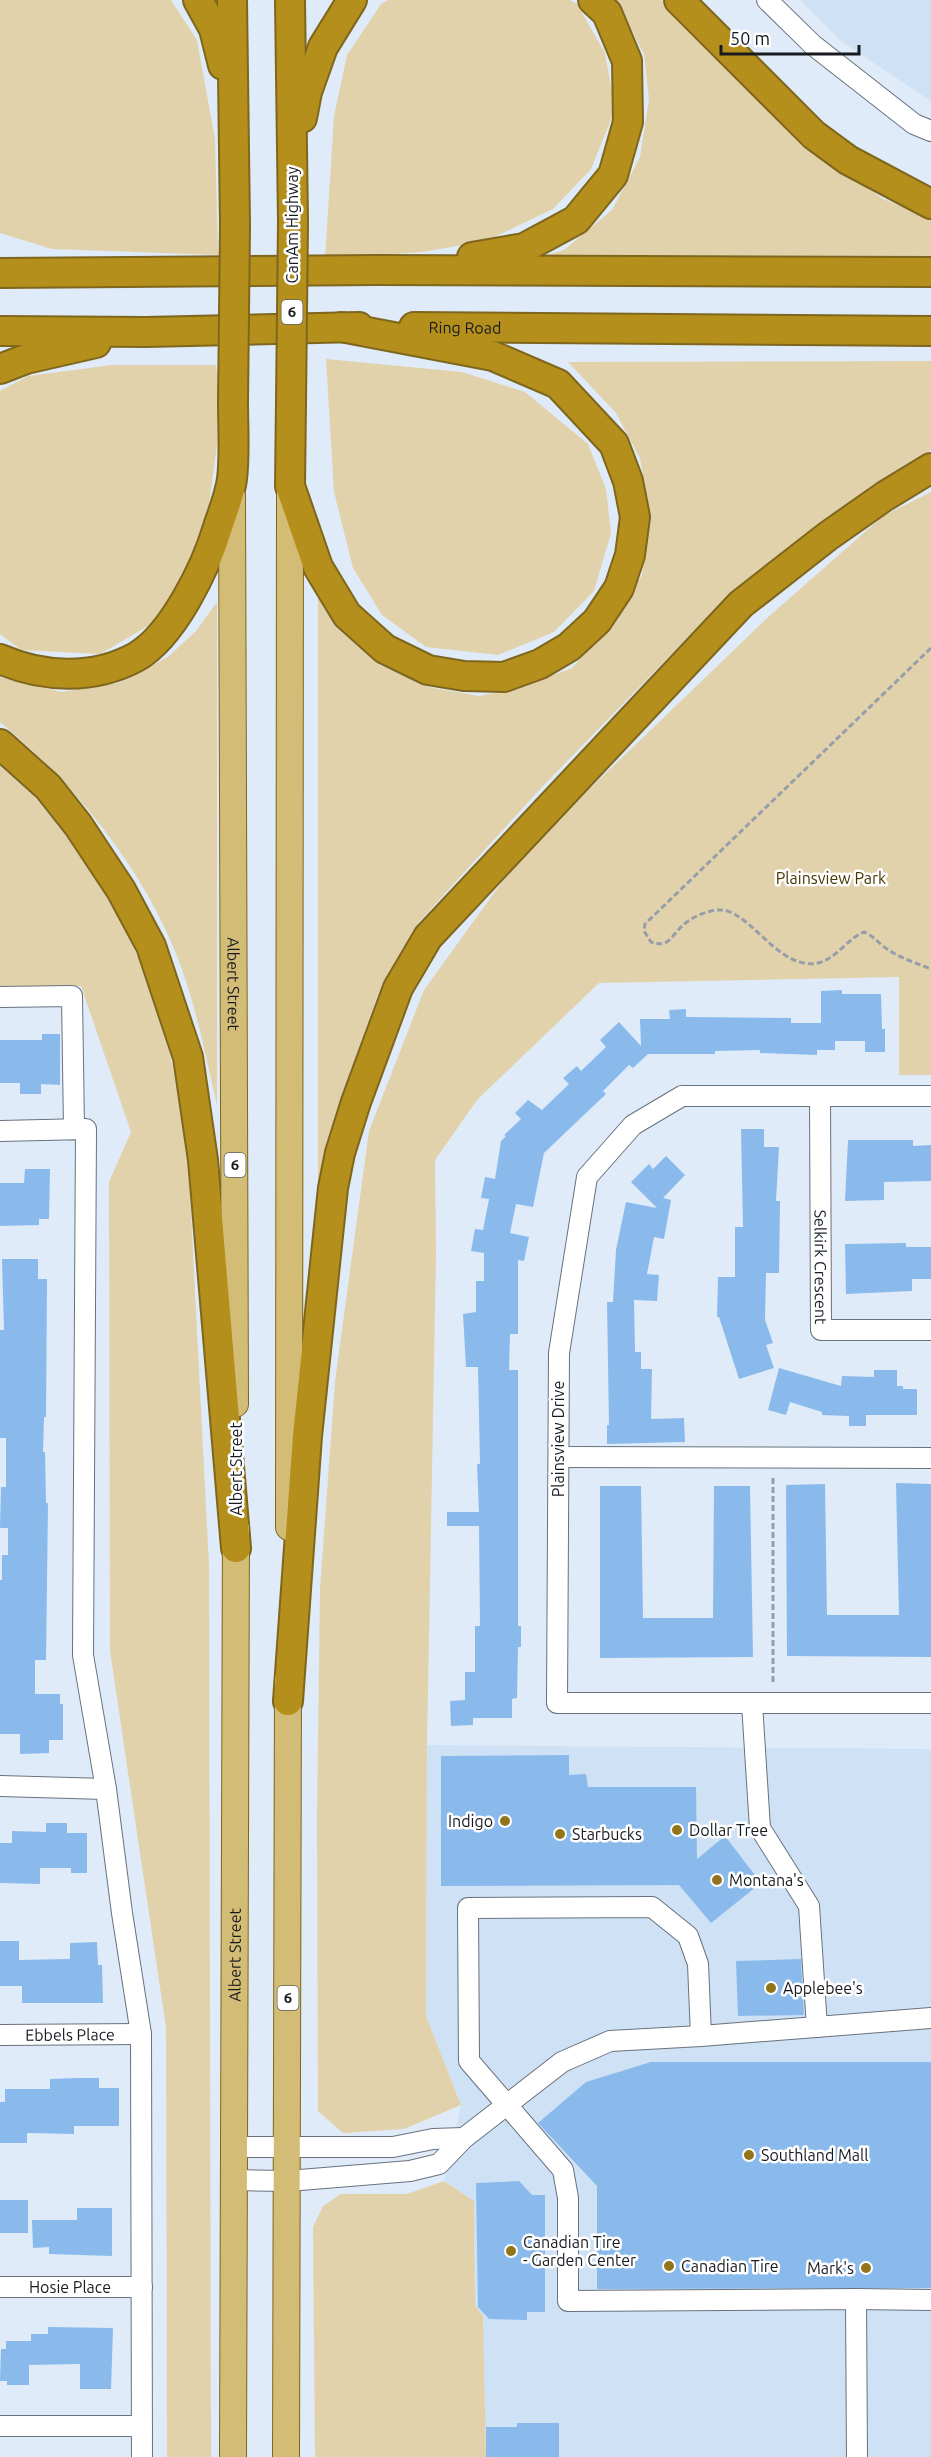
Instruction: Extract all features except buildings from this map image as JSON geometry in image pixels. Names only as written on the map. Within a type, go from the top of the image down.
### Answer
[{"type":"highway","points":[[198,0],[214,29],[234,103]]},
{"type":"highway","name":"6","points":[[232,0],[235,225],[232,481]]},
{"type":"highway","name":"CanAm Highway","points":[[290,0],[293,176],[290,486],[318,567],[346,615],[385,649],[428,670],[464,676],[504,677],[540,664],[569,647],[597,621],[618,588],[630,555],[634,517],[628,481],[614,444],[558,384],[493,356],[341,327]]},
{"type":"highway","points":[[293,176],[307,92],[323,47],[352,0]]},
{"type":"highway","points":[[377,270],[524,248],[576,220],[613,175],[628,122],[627,61],[607,13],[593,0]]},
{"type":"highway","points":[[679,0],[814,135],[848,160],[931,204]]},
{"type":"highway","points":[[0,256],[65,272]]},
{"type":"highway","points":[[0,273],[377,270],[931,272]]},
{"type":"highway","name":"Ring Road","points":[[0,331],[146,332],[341,327],[931,331]]},
{"type":"highway","points":[[0,369],[26,359],[146,332]]},
{"type":"highway","points":[[288,1701],[306,1436],[333,1188],[340,1153],[356,1102],[398,988],[428,937],[741,604],[828,536],[885,496],[931,468]]},
{"type":"highway","points":[[0,659],[18,667],[47,674],[74,674],[109,667],[137,656],[154,642],[174,618],[195,584],[211,549],[232,481]]},
{"type":"highway","points":[[0,744],[48,787],[78,825],[121,890],[151,946],[188,1057],[203,1160],[236,1548]]},
{"type":"main road","name":"Albert Street","points":[[232,481],[236,1548],[233,2457]]},
{"type":"main road","name":"6","points":[[286,2457],[290,486]]},
{"type":"street","points":[[767,0],[813,45],[914,124],[931,131]]},
{"type":"street","points":[[0,997],[72,996],[80,1130],[83,1655],[106,1789],[141,2034],[142,2457]]},
{"type":"street","name":"Plainsview Drive","points":[[931,1096],[682,1096],[633,1125],[587,1177],[559,1353],[557,1703],[931,1703]]},
{"type":"street","name":"Selkirk Crescent","points":[[820,1096],[821,1330],[931,1330]]},
{"type":"street","points":[[0,1131],[80,1130]]},
{"type":"street","points":[[559,1457],[931,1458]]},
{"type":"street","points":[[752,1704],[760,1828],[809,1906],[817,2027]]},
{"type":"street","points":[[0,1786],[106,1789]]},
{"type":"street","points":[[700,2036],[698,1964],[688,1936],[652,1907],[468,1908],[469,2061],[563,2170],[568,2198],[568,2301],[931,2300]]},
{"type":"street","points":[[234,2180],[288,2181],[410,2171],[439,2164],[464,2138],[562,2062],[609,2041],[931,2018]]},
{"type":"street","name":"Ebbels Place","points":[[0,2035],[141,2034]]},
{"type":"street","points":[[234,2147],[393,2147],[433,2139],[464,2138]]},
{"type":"street","name":"Hosie Place","points":[[0,2287],[142,2286]]},
{"type":"street","points":[[856,2299],[857,2457]]},
{"type":"street","points":[[0,2426],[142,2426]]},
{"type":"path","points":[[931,648],[645,924],[644,931],[651,942],[660,944],[667,942],[683,925],[695,917],[723,910],[734,914],[774,947],[797,961],[820,963],[855,936],[864,932],[900,957],[931,969]]},
{"type":"path","points":[[773,1478],[774,1704]]},
{"type":"shaded area","points":[[800,0],[931,0],[931,101],[841,41]]},
{"type":"shaded area","name":"Southland Mall","points":[[427,1745],[931,1749],[931,2457],[486,2457],[483,2316],[475,2305],[474,2201],[444,2181],[461,2105],[426,2016]]},
{"type":"green space","points":[[0,0],[171,0],[197,40],[215,139],[218,255],[52,249],[0,233]]},
{"type":"green space","points":[[388,0],[570,0],[577,4],[605,53],[615,110],[591,169],[553,209],[486,241],[422,252],[325,259],[334,116],[347,55],[381,4]]},
{"type":"green space","points":[[616,0],[661,0],[800,139],[883,199],[931,218],[931,264],[514,265],[564,250],[612,210],[640,157],[649,100],[644,54]]},
{"type":"green space","points":[[326,359],[462,372],[525,392],[588,444],[606,489],[611,533],[594,591],[554,632],[498,655],[426,647],[382,615],[353,568],[334,492]]},
{"type":"green space","points":[[931,361],[931,450],[727,597],[542,787],[419,922],[377,997],[327,1141],[318,1213],[318,597],[339,630],[380,665],[428,687],[479,696],[519,688],[572,668],[609,627],[642,575],[649,508],[640,458],[616,413],[568,362]]},
{"type":"green space","points":[[112,365],[216,365],[221,415],[208,512],[195,566],[160,619],[100,654],[21,650],[0,634],[0,391],[28,376]]},
{"type":"green space","name":"Plainsview Park","points":[[931,492],[931,1075],[899,1075],[899,977],[599,983],[477,1100],[435,1160],[436,1253],[427,1745],[426,2016],[461,2105],[404,2129],[343,2133],[318,2111],[317,1816],[320,1589],[335,1381],[369,1131],[424,990],[522,854],[766,619],[883,516]]},
{"type":"green space","points":[[217,602],[217,1105],[188,988],[160,918],[143,887],[101,826],[53,771],[0,722],[0,677],[61,692],[118,683],[168,657],[196,631]]},
{"type":"green space","points":[[0,766],[34,796],[101,879],[151,985],[186,1115],[209,1566],[211,2457],[167,2457],[166,2028],[110,1651],[109,1182],[131,1132],[81,986],[0,986]]},
{"type":"green space","points":[[444,2181],[474,2201],[475,2305],[483,2316],[486,2457],[315,2457],[313,2227],[323,2206],[341,2194],[407,2194]]},
{"type":"place","name":"Indigo","points":[[505,1821]]},
{"type":"place","name":"Dollar Tree","points":[[677,1830]]},
{"type":"place","name":"Starbucks","points":[[560,1834]]},
{"type":"place","name":"Montana's","points":[[717,1880]]},
{"type":"place","name":"Applebee's","points":[[771,1988]]},
{"type":"place","name":"Southland Mall","points":[[749,2155]]},
{"type":"place","name":"Canadian Tire - Garden Center","points":[[511,2251]]},
{"type":"place","name":"Canadian Tire","points":[[669,2266]]},
{"type":"place","name":"Mark's","points":[[866,2268]]}]
